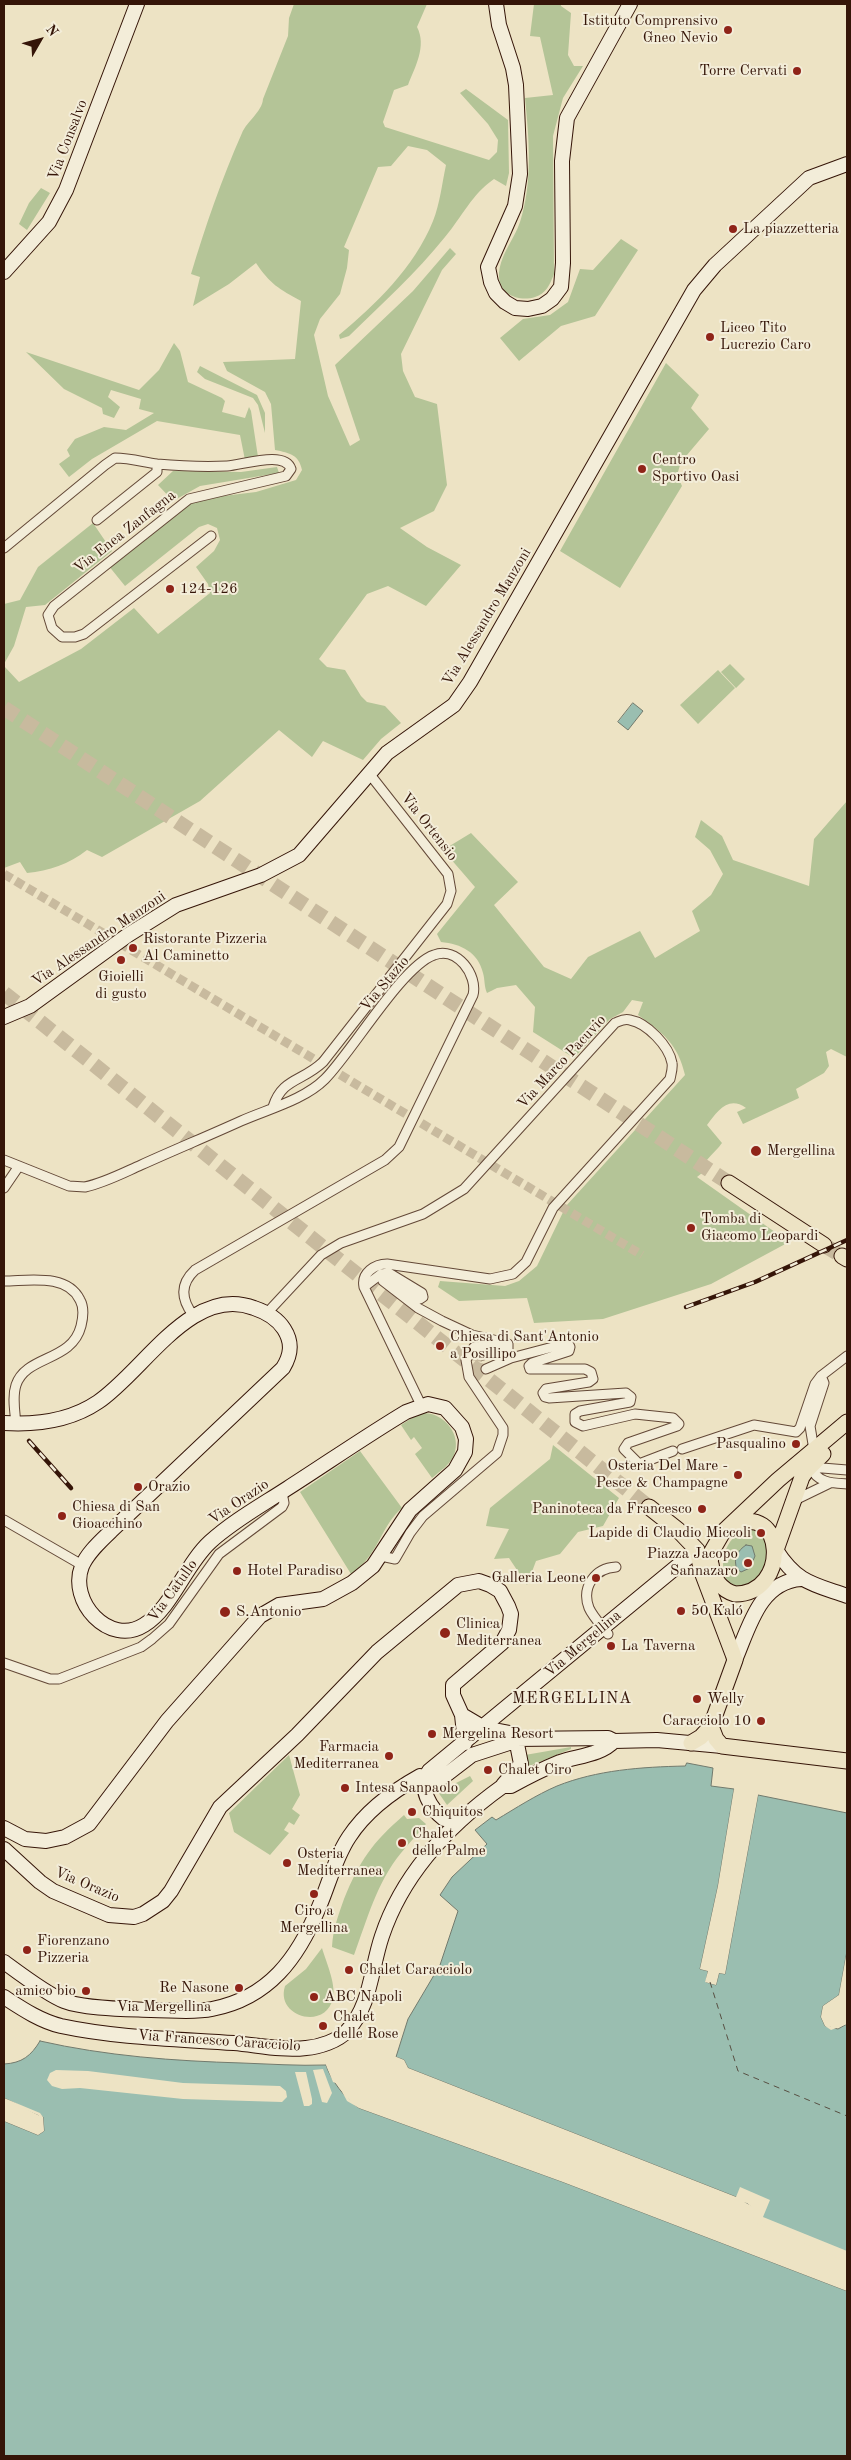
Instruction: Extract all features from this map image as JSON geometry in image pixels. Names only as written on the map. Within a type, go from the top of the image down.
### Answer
[{"type":"main road","points":[[728,1183],[824,1245]]},
{"type":"main road","points":[[706,1584],[715,1544],[723,1532],[811,1458],[847,1422]]},
{"type":"main road","points":[[706,1584],[727,1591],[744,1593],[760,1586],[770,1571],[802,1477],[811,1458],[847,1434]]},
{"type":"main road","points":[[649,1507],[678,1530],[697,1550],[706,1584],[735,1660],[716,1737],[700,1738],[691,1743]]},
{"type":"main road","points":[[723,1532],[739,1523],[759,1524],[772,1534],[776,1550]]},
{"type":"main road","name":"Via Mergellina","points":[[697,1550],[723,1532]]},
{"type":"main road","points":[[711,1560],[716,1579],[727,1591]]},
{"type":"main road","name":"Via Francesco Caracciolo","points":[[716,1737],[847,1761]]},
{"type":"street","name":"Via Consalvo","points":[[4,272],[49,222],[66,190],[138,4]]},
{"type":"street","points":[[496,4],[499,25],[513,68],[516,85],[520,174],[515,206],[488,267],[491,282],[496,293],[515,308],[528,310],[542,306],[552,299],[561,287],[563,264],[562,161],[567,118],[630,4]]},
{"type":"street","name":"Via Alessandro Manzoni","points":[[4,1017],[30,1006],[128,935],[176,905],[261,875],[299,855],[322,830],[368,772],[387,753],[454,704],[470,682],[694,290],[705,276],[809,178],[847,164]]},
{"type":"street","name":"Via Enea Zanfagna","points":[[4,548],[115,458],[128,458],[157,464],[228,466],[270,459],[284,461],[289,464],[291,470],[286,476],[189,499],[54,606],[49,612],[48,618],[54,632],[62,638],[75,638],[84,634],[211,536]]},
{"type":"street","points":[[97,520],[157,472],[157,464]]},
{"type":"street","name":"Via Ortensio","points":[[273,1107],[280,1090],[305,1076],[322,1062],[447,904],[449,897],[451,883],[448,874],[368,772]]},
{"type":"street","name":"Via Stazio","points":[[4,1160],[69,1186],[91,1186],[307,1092],[326,1079],[407,976],[426,958],[436,954],[451,956],[468,969],[475,986],[473,995],[399,1147],[385,1160],[195,1270],[186,1281],[183,1289],[185,1304],[193,1315]]},
{"type":"street","name":"Via Marco Pacuvio","points":[[268,1313],[275,1302],[320,1255],[341,1243],[423,1214],[464,1189],[615,1023],[629,1019],[642,1025],[654,1035],[667,1051],[673,1064],[670,1079],[553,1208],[521,1268],[508,1277],[490,1280],[380,1264],[369,1270],[365,1276],[364,1286]]},
{"type":"street","points":[[4,1188],[19,1166]]},
{"type":"street","points":[[4,1828],[25,1839],[46,1841],[66,1837],[89,1824],[167,1721],[260,1616],[280,1605],[315,1601],[333,1594],[364,1573],[381,1556],[410,1510],[456,1470],[465,1452],[464,1433],[454,1416],[439,1405],[421,1406],[364,1286],[381,1274],[389,1274],[422,1293],[423,1297],[420,1300],[391,1280],[386,1279],[383,1281],[418,1308],[467,1333],[508,1344]]},
{"type":"street","points":[[4,1281],[46,1280],[59,1282],[78,1294],[82,1303],[83,1320],[79,1333],[71,1345],[25,1372],[16,1385],[14,1409],[10,1423],[32,1424],[69,1418],[97,1403],[193,1315],[213,1306],[239,1303],[268,1313],[288,1336],[290,1354],[283,1368],[111,1531],[93,1549],[82,1565],[4,1520]]},
{"type":"street","points":[[486,1369],[511,1358],[568,1343],[569,1351],[532,1363],[529,1366],[530,1370],[585,1369],[591,1372],[593,1379],[589,1382],[546,1389],[543,1392],[545,1397],[626,1393],[631,1397],[630,1402],[580,1411],[576,1414],[575,1422],[584,1426],[634,1414],[673,1418],[678,1422],[677,1426],[628,1443],[624,1449],[639,1464],[754,1425],[793,1433],[797,1432],[815,1384],[821,1376],[847,1356]]},
{"type":"street","points":[[381,1556],[395,1559],[419,1520],[495,1455],[499,1449],[503,1428],[466,1372],[466,1360],[473,1348],[508,1344]]},
{"type":"street","points":[[483,1355],[507,1350],[508,1344]]},
{"type":"street","points":[[821,1376],[824,1382],[809,1430],[811,1458],[818,1478],[830,1483],[847,1484]]},
{"type":"street","name":"Via Orazio","points":[[82,1565],[79,1584],[80,1593],[90,1613],[102,1623],[115,1629],[131,1630],[138,1628],[157,1614],[208,1544],[282,1492],[400,1415],[421,1406]]},
{"type":"street","points":[[811,1458],[847,1470]]},
{"type":"street","points":[[794,1501],[830,1483]]},
{"type":"street","name":"Via Catullo","points":[[4,1663],[50,1679],[59,1679],[141,1647],[169,1624],[219,1554],[282,1507],[284,1503],[282,1492]]},
{"type":"street","name":"Via Mergellina","points":[[426,1780],[428,1771],[605,1630],[697,1550]]},
{"type":"street","points":[[776,1550],[787,1566],[801,1579],[847,1596]]},
{"type":"street","points":[[605,1630],[590,1611],[586,1600],[588,1588],[591,1579],[598,1571],[605,1567],[616,1567]]},
{"type":"street","points":[[735,1660],[764,1598],[778,1586],[801,1579]]},
{"type":"street","name":"Via Orazio","points":[[4,1849],[40,1882],[53,1891],[109,1916],[134,1917],[153,1908],[171,1891],[220,1807],[297,1735],[377,1652],[458,1586],[479,1581],[500,1591],[508,1606],[510,1620],[509,1630],[502,1643],[453,1685],[453,1695],[462,1715],[465,1743]]},
{"type":"street","points":[[462,1715],[484,1728]]},
{"type":"street","name":"Via Francesco Caracciolo","points":[[484,1728],[510,1733],[516,1739],[608,1738],[614,1741],[657,1740],[691,1743],[716,1737]]},
{"type":"street","points":[[503,1786],[520,1764],[516,1739]]},
{"type":"street","name":"Via Mergellina","points":[[4,1962],[65,2001],[119,2009],[179,2011],[210,2010],[242,2002],[274,1979],[293,1957],[319,1908],[348,1838],[364,1818],[398,1788],[420,1776],[431,1782],[442,1778],[472,1755],[516,1739]]},
{"type":"street","name":"Via Francesco Caracciolo","points":[[4,1997],[44,2020],[60,2026],[156,2038],[307,2048],[340,2037],[356,2020],[365,2002],[390,1914],[414,1872],[461,1818],[503,1786],[511,1786],[560,1762],[600,1751],[614,1741]]},
{"type":"street","points":[[426,1780],[426,1796],[436,1813],[444,1819],[461,1818]]},
{"type":"shaded area","points":[[294,4],[427,4],[417,27],[421,42],[417,64],[408,85],[394,90],[383,122],[385,127],[489,160],[497,152],[498,140],[488,124],[460,93],[466,89],[508,120],[509,173],[506,186],[494,179],[486,185],[411,276],[349,336],[340,339],[339,335],[380,298],[405,270],[416,254],[433,221],[446,165],[427,150],[408,146],[391,166],[378,167],[344,247],[349,250],[347,268],[340,294],[320,319],[314,335],[328,396],[350,446],[360,440],[335,365],[413,291],[450,248],[456,254],[442,270],[401,354],[403,371],[415,397],[437,404],[447,485],[434,511],[400,528],[427,547],[461,565],[426,606],[388,586],[367,594],[319,659],[327,667],[345,670],[361,696],[367,702],[385,706],[401,723],[381,739],[363,760],[323,741],[312,757],[279,730],[200,801],[102,857],[87,850],[66,863],[43,871],[27,873],[20,862],[4,868],[4,666],[19,682],[81,649],[134,608],[158,634],[210,593],[208,584],[196,567],[214,551],[220,540],[217,528],[208,524],[199,527],[125,586],[108,565],[190,500],[256,492],[296,480],[302,470],[296,458],[285,452],[275,450],[271,404],[265,392],[227,371],[223,362],[295,359],[301,301],[276,285],[256,263],[229,284],[193,306],[200,277],[191,274],[228,167],[244,129],[262,104],[288,36],[289,18]]},
{"type":"shaded area","points":[[534,4],[561,4],[571,13],[568,55],[574,66],[583,66],[563,98],[553,136],[554,274],[545,291],[539,296],[517,298],[506,292],[500,283],[499,276],[501,262],[520,222],[527,192],[529,145],[525,98],[553,95],[540,37],[530,36]]},
{"type":"shaded area","points":[[41,188],[50,193],[27,230],[19,224],[29,203]]},
{"type":"shaded area","points":[[621,239],[638,250],[595,316],[561,326],[519,361],[500,338],[523,319],[550,315],[568,302],[580,269],[593,270]]},
{"type":"shaded area","points":[[174,343],[180,351],[188,382],[222,398],[225,401],[222,412],[245,418],[249,407],[258,457],[245,460],[240,435],[157,421],[92,459],[69,477],[59,464],[70,456],[67,450],[75,439],[104,427],[126,430],[154,413],[139,409],[141,399],[111,390],[108,397],[120,407],[114,418],[103,414],[102,408],[64,389],[26,352],[139,390],[159,370]]},
{"type":"shaded area","name":"Centro Sportivo Oasi","points":[[666,363],[699,395],[691,408],[709,429],[681,462],[677,475],[682,486],[620,588],[560,551]]},
{"type":"shaded area","points":[[200,366],[257,395],[265,413],[265,433],[258,405],[253,398],[205,379],[197,372]]},
{"type":"shaded area","points":[[277,467],[279,473],[200,486],[173,501],[158,485],[173,471],[241,472]]},
{"type":"shaded area","points":[[93,523],[112,551],[45,605],[26,607],[14,646],[4,664],[4,604],[20,600],[38,567]]},
{"type":"shaded area","points":[[730,664],[745,679],[736,688],[721,672]]},
{"type":"shaded area","points":[[718,670],[735,688],[698,724],[680,705]]},
{"type":"shaded area","points":[[633,703],[643,711],[628,730],[618,722]]},
{"type":"shaded area","points":[[847,801],[847,1057],[831,1049],[826,1052],[829,1066],[824,1073],[796,1089],[799,1098],[743,1124],[737,1112],[746,1108],[740,1104],[728,1104],[719,1110],[707,1125],[722,1143],[706,1161],[702,1173],[697,1177],[789,1242],[711,1284],[603,1319],[534,1323],[527,1298],[459,1301],[438,1287],[440,1281],[505,1286],[519,1281],[537,1266],[566,1206],[685,1075],[674,1047],[662,1034],[638,1015],[643,1002],[632,1000],[623,1012],[610,1019],[574,1058],[533,1032],[535,1007],[516,985],[497,988],[487,993],[481,966],[473,954],[462,947],[441,942],[437,934],[475,887],[443,850],[471,833],[518,882],[494,905],[544,967],[571,979],[588,957],[640,931],[655,958],[700,931],[692,911],[711,895],[723,874],[710,850],[695,837],[701,820],[722,836],[733,860],[809,886],[814,839]]},
{"type":"shaded area","points":[[418,1414],[432,1414],[445,1421],[454,1433],[456,1440],[452,1459],[432,1478],[415,1454],[422,1448],[414,1437],[411,1440],[401,1425]]},
{"type":"shaded area","points":[[553,1445],[619,1498],[603,1526],[578,1532],[560,1554],[536,1561],[527,1585],[509,1558],[494,1559],[509,1529],[486,1526],[490,1508],[550,1459]]},
{"type":"shaded area","points":[[360,1451],[402,1508],[388,1524],[368,1558],[351,1574],[300,1492]]},
{"type":"shaded area","points":[[750,1529],[761,1533],[765,1538],[768,1551],[767,1559],[757,1578],[750,1583],[736,1587],[727,1581],[723,1565],[724,1557],[726,1549],[735,1536]]},
{"type":"shaded area","points":[[746,1545],[752,1546],[755,1556],[750,1568],[741,1572],[737,1569],[736,1559],[740,1550]]},
{"type":"shaded area","points":[[571,1747],[571,1749],[527,1767],[525,1755]]},
{"type":"shaded area","points":[[289,1755],[300,1795],[292,1809],[300,1815],[294,1825],[289,1822],[284,1830],[289,1833],[270,1855],[234,1832],[229,1813]]},
{"type":"shaded area","points":[[687,1763],[713,1768],[711,1786],[734,1789],[718,1886],[700,1969],[708,1971],[706,1982],[716,1985],[719,1973],[725,1974],[758,1795],[847,1813],[847,1951],[839,1995],[823,2006],[821,2017],[825,2026],[838,2029],[847,2024],[847,2259],[755,2220],[756,2208],[736,2197],[408,2068],[404,2060],[396,2057],[408,2019],[440,1965],[458,1911],[440,1895],[452,1877],[487,1844],[475,1830],[492,1817],[496,1820],[541,1793],[572,1781],[620,1770],[685,1766]]},
{"type":"shaded area","points":[[470,1776],[473,1781],[447,1805],[438,1792]]},
{"type":"shaded area","points":[[404,1815],[407,1819],[419,1818],[426,1824],[401,1853],[385,1876],[373,1902],[354,1955],[332,1947],[333,1934],[338,1917],[356,1873],[368,1853],[383,1834]]},
{"type":"shaded area","points":[[322,1948],[332,1979],[333,1998],[329,2008],[321,2014],[312,2017],[303,2016],[287,2006],[284,1997],[285,1986],[306,1969]]},
{"type":"shaded area","points":[[40,2041],[115,2054],[166,2059],[284,2065],[326,2065],[339,2089],[359,2108],[563,2182],[847,2291],[847,2456],[4,2456],[4,2121],[38,2135],[44,2131],[43,2117],[4,2098],[4,2064],[25,2058]]},
{"type":"pier","points":[[734,1789],[737,1790],[703,1967],[710,1969],[708,1980],[714,1982],[717,1971],[723,1971],[755,1795],[758,1795],[725,1974],[719,1973],[716,1985],[705,1982],[708,1971],[700,1969],[718,1886]]},
{"type":"pier","points":[[847,1951],[847,1965],[841,1996],[825,2008],[824,2017],[827,2025],[832,2027],[847,2022],[847,2024],[831,2030],[825,2026],[821,2017],[823,2006],[839,1995]]},
{"type":"pier","points":[[394,2056],[404,2060],[408,2068],[736,2197],[740,2187],[770,2200],[763,2217],[847,2251],[847,2262],[753,2222],[754,2209],[747,2203],[407,2070],[402,2062],[395,2059]]},
{"type":"pier","points":[[326,2065],[328,2065],[335,2080],[340,2082],[349,2099],[360,2106],[564,2179],[847,2288],[847,2291],[563,2182],[359,2108],[347,2101],[338,2084],[333,2082]]},
{"type":"pier","points":[[323,2069],[332,2093],[327,2103],[322,2102],[313,2070]]},
{"type":"pier","points":[[56,2070],[88,2071],[183,2083],[280,2086],[286,2091],[287,2097],[282,2102],[183,2099],[80,2088],[62,2089],[52,2086],[47,2080],[50,2073]]},
{"type":"pier","points":[[295,2072],[306,2072],[312,2099],[312,2104],[309,2106],[304,2106]]},
{"type":"pier","points":[[4,2098],[40,2113],[43,2117],[44,2131],[38,2135],[4,2121],[4,2119],[38,2133],[42,2130],[41,2118],[38,2115],[4,2101]]},
{"type":"ferry route","points":[[710,1982],[738,2071],[847,2116]]},
{"type":"tunnel","points":[[4,708],[729,1183]]},
{"type":"tunnel","points":[[4,874],[642,1255]]},
{"type":"tunnel","points":[[4,993],[649,1507]]},
{"type":"tunnel","points":[[824,1245],[842,1256]]},
{"type":"tunnel","points":[[483,1355],[478,1358],[477,1363],[479,1367],[486,1369]]},
{"type":"railway","points":[[686,1307],[755,1282],[847,1240]]},
{"type":"railway","points":[[29,1441],[71,1488]]},
{"type":"place","name":"Istituto Comprensivo Gneo Nevio","points":[[728,30]]},
{"type":"place","name":"Torre Cervati","points":[[797,71]]},
{"type":"place","name":"La piazzetteria","points":[[733,229]]},
{"type":"place","name":"Liceo Tito Lucrezio Caro","points":[[710,337]]},
{"type":"place","name":"Centro Sportivo Oasi","points":[[642,469]]},
{"type":"place","name":"124-126","points":[[170,589]]},
{"type":"place","name":"Ristorante Pizzeria Al Caminetto","points":[[133,948]]},
{"type":"place","name":"Gioielli di gusto","points":[[121,960]]},
{"type":"place","name":"Mergellina","points":[[756,1151]]},
{"type":"place","name":"Tomba di Giacomo Leopardi","points":[[691,1228]]},
{"type":"place","name":"Chiesa di Sant'Antonio a Posillipo","points":[[440,1346]]},
{"type":"place","name":"Pasqualino","points":[[796,1444]]},
{"type":"place","name":"Osteria Del Mare - Pesce & Champagne","points":[[738,1475]]},
{"type":"place","name":"Orazio","points":[[138,1487]]},
{"type":"place","name":"Paninoteca da Francesco","points":[[702,1509]]},
{"type":"place","name":"Chiesa di San Gioacchino","points":[[62,1516]]},
{"type":"place","name":"Lapide di Claudio Miccoli","points":[[761,1533]]},
{"type":"place","name":"Piazza Jacopo Sannazaro","points":[[748,1563]]},
{"type":"place","name":"Hotel Paradiso","points":[[237,1571]]},
{"type":"place","name":"Galleria Leone","points":[[596,1578]]},
{"type":"place","name":"50 Kaló","points":[[681,1611]]},
{"type":"place","name":"S.Antonio","points":[[225,1612]]},
{"type":"place","name":"Clinica Mediterranea","points":[[445,1633]]},
{"type":"place","name":"La Taverna","points":[[611,1646]]},
{"type":"place","name":"Welly","points":[[697,1699]]},
{"type":"place","name":"Caracciolo 10","points":[[761,1721]]},
{"type":"place","name":"Mergelina Resort","points":[[432,1734]]},
{"type":"place","name":"Farmacia Mediterranea","points":[[389,1756]]},
{"type":"place","name":"Chalet Ciro","points":[[488,1770]]},
{"type":"place","name":"Intesa Sanpaolo","points":[[345,1788]]},
{"type":"place","name":"Chiquitos","points":[[412,1812]]},
{"type":"place","name":"Chalet delle Palme","points":[[402,1843]]},
{"type":"place","name":"Osteria Mediterranea","points":[[287,1863]]},
{"type":"place","name":"Ciro a Mergellina","points":[[314,1894]]},
{"type":"place","name":"Fiorenzano Pizzeria","points":[[27,1950]]},
{"type":"place","name":"Chalet Caracciolo","points":[[349,1970]]},
{"type":"place","name":"Re Nasone","points":[[239,1988]]},
{"type":"place","name":"amico bio","points":[[86,1991]]},
{"type":"place","name":"ABC Napoli","points":[[314,1997]]},
{"type":"place","name":"Chalet delle Rose","points":[[323,2026]]},
{"type":"district","name":"MERGELLINA","points":[[572,1699]]}]
